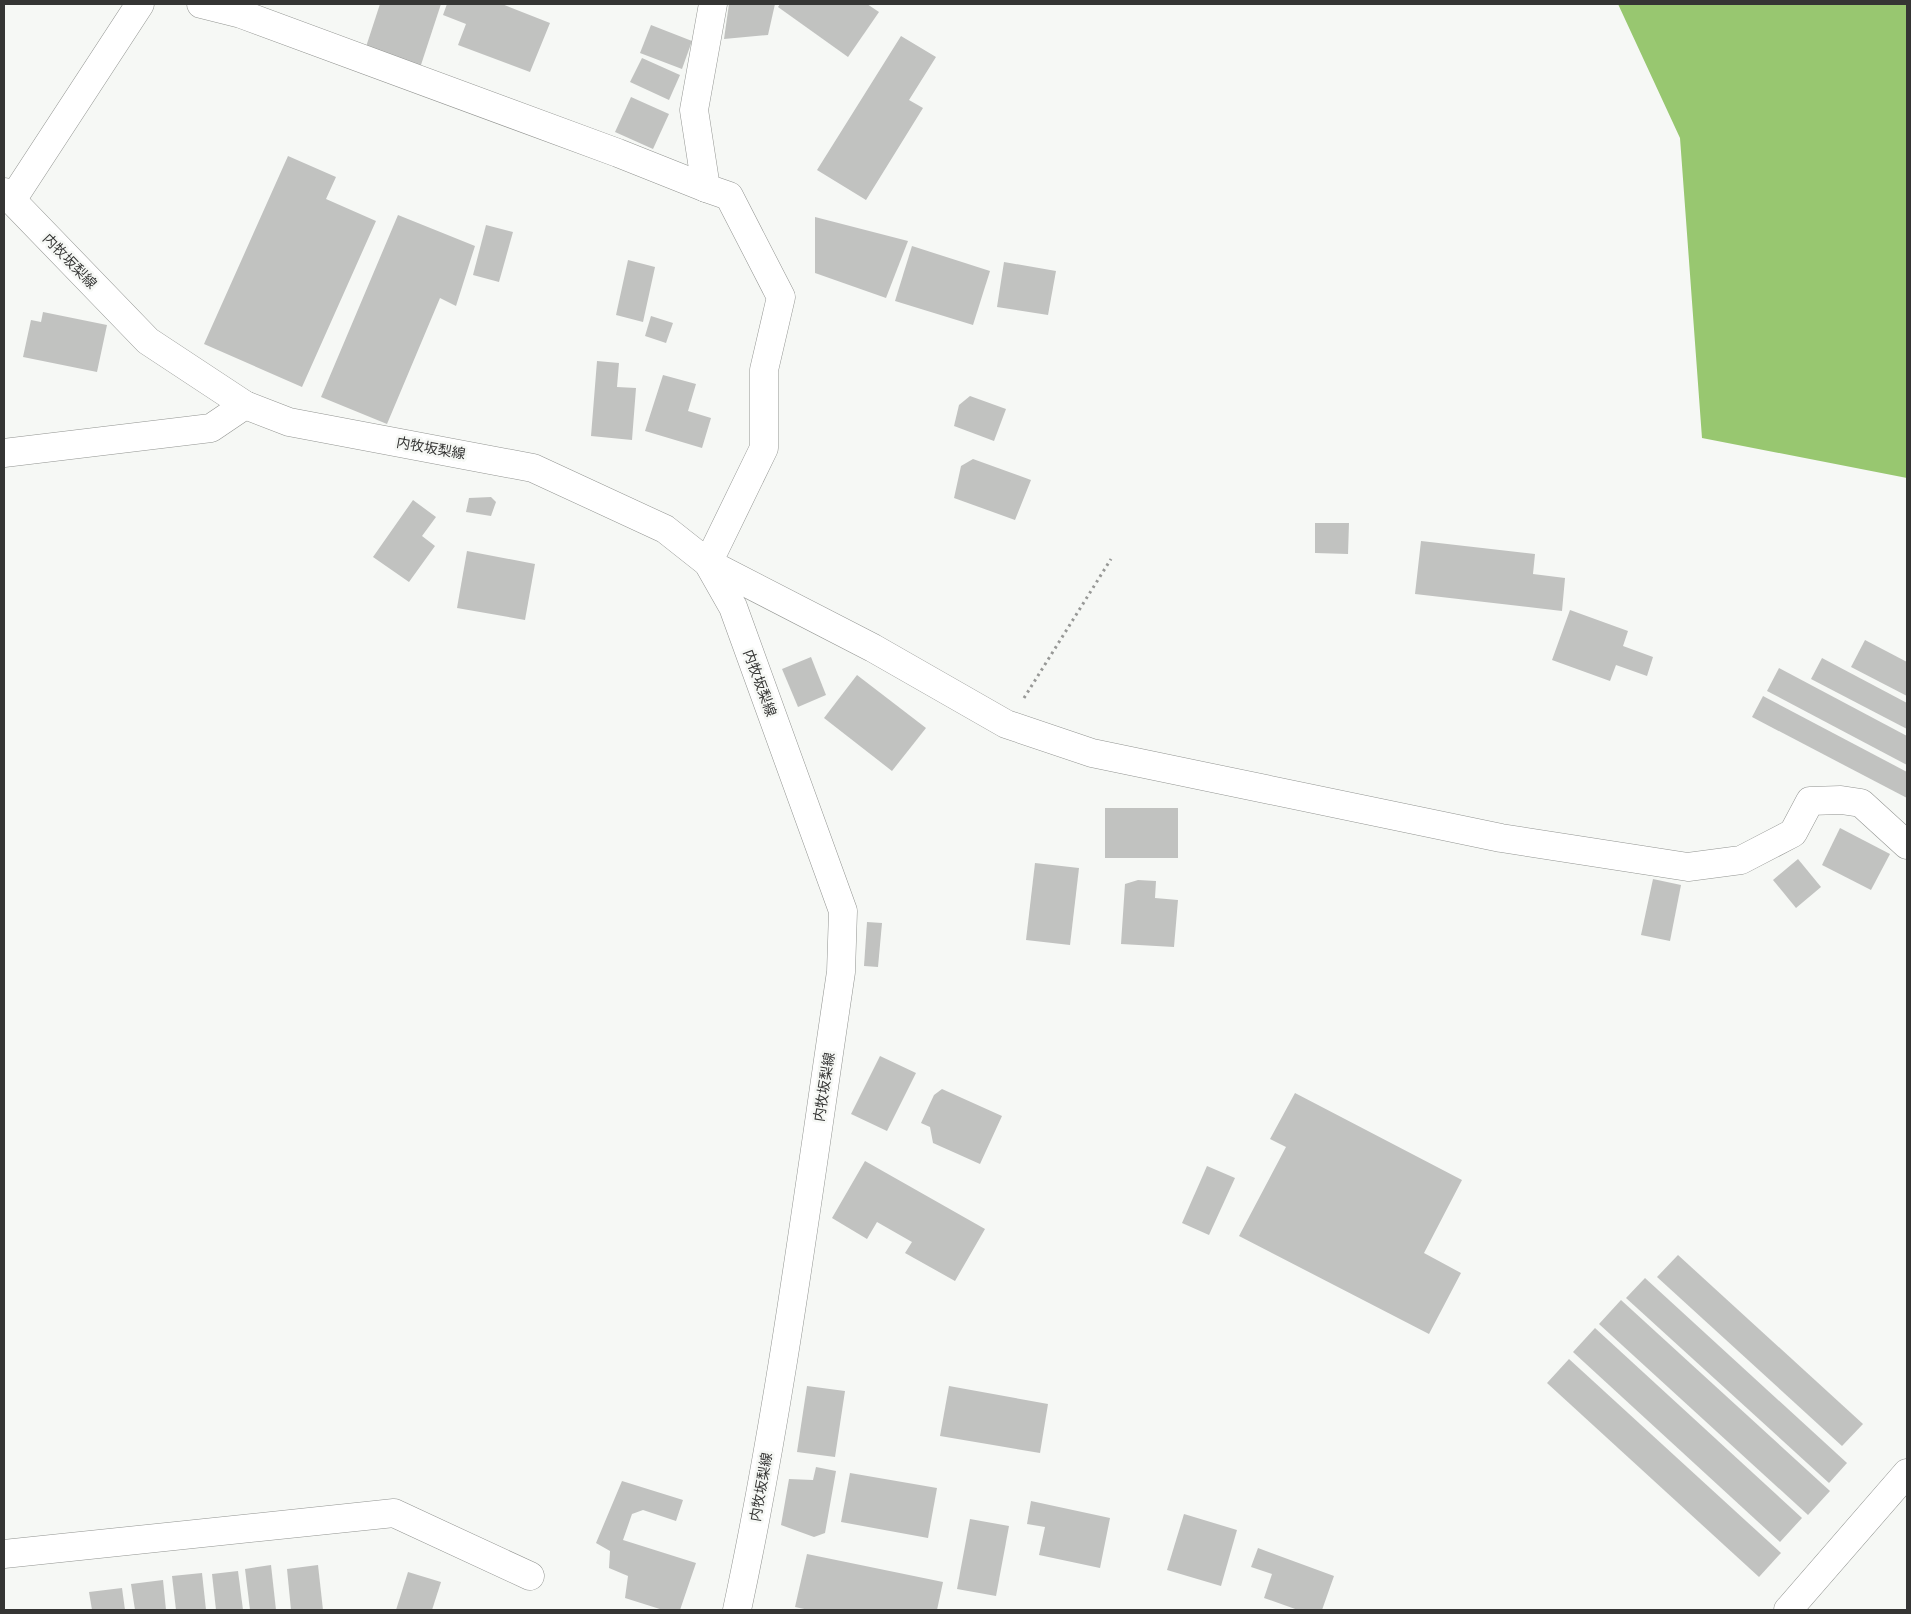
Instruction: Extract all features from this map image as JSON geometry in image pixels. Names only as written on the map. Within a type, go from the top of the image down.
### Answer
[{"type":"street","points":[[8,196],[140,4]]},
{"type":"street","points":[[201,4],[241,14],[618,153],[728,196],[781,297],[764,370],[764,448],[708,563],[873,648],[1006,724],[1092,753],[1501,838],[1688,867],[1740,860],[1793,833],[1810,800],[1841,800],[1861,803],[1907,845]]},
{"type":"street","points":[[706,188],[694,110],[713,4]]},
{"type":"street","name":"内牧坂梨線","points":[[8,196],[148,341],[245,405],[289,422],[533,468],[665,529],[708,563],[733,608],[843,912],[841,972],[784,1352],[750,1552],[737,1610]]},
{"type":"street","points":[[4,453],[211,428],[245,405]]},
{"type":"street","points":[[1788,1610],[1907,1473]]},
{"type":"street","points":[[4,1554],[394,1513],[530,1576]]},
{"type":"path","points":[[1024,698],[1111,559]]},
{"type":"green space","points":[[1618,4],[1907,4],[1907,478],[1702,438],[1680,138]]},
{"type":"building","points":[[380,4],[441,4],[418,74],[363,56]]},
{"type":"building","points":[[447,4],[502,4],[550,23],[530,72],[458,45],[466,24],[443,15]]},
{"type":"building","points":[[729,4],[775,4],[768,35],[724,39]]},
{"type":"building","points":[[780,4],[867,4],[879,12],[848,57],[778,7]]},
{"type":"building","points":[[651,25],[692,41],[682,69],[640,53]]},
{"type":"building","points":[[901,36],[936,57],[909,100],[923,108],[866,200],[817,170]]},
{"type":"building","points":[[642,58],[680,75],[669,100],[630,82]]},
{"type":"building","points":[[631,97],[669,114],[653,149],[615,132]]},
{"type":"building","points":[[288,156],[336,177],[326,199],[376,221],[302,387],[204,344]]},
{"type":"building","points":[[398,215],[475,246],[456,306],[440,298],[387,424],[321,397]]},
{"type":"building","points":[[815,217],[908,241],[886,298],[815,273]]},
{"type":"building","points":[[486,225],[513,232],[499,282],[473,275]]},
{"type":"building","points":[[912,246],[990,271],[973,325],[895,301]]},
{"type":"building","points":[[628,260],[655,267],[643,322],[616,315]]},
{"type":"building","points":[[1004,262],[1056,271],[1048,315],[997,307]]},
{"type":"building","points":[[43,312],[107,325],[97,372],[23,357],[31,320],[41,322]]},
{"type":"building","points":[[651,316],[673,323],[666,343],[645,336]]},
{"type":"building","points":[[597,361],[619,363],[617,387],[636,388],[632,440],[591,436]]},
{"type":"building","points":[[663,375],[696,384],[688,411],[711,418],[702,448],[645,431]]},
{"type":"building","points":[[970,396],[1006,409],[994,441],[954,426],[959,405]]},
{"type":"building","points":[[973,459],[1031,480],[1015,520],[954,498],[961,466]]},
{"type":"building","points":[[491,497],[496,502],[491,516],[466,512],[469,498]]},
{"type":"building","points":[[413,500],[436,517],[422,536],[435,546],[409,582],[373,557]]},
{"type":"building","points":[[1315,523],[1349,523],[1348,554],[1315,553]]},
{"type":"building","points":[[1421,541],[1535,554],[1533,574],[1565,578],[1562,611],[1415,594]]},
{"type":"building","points":[[467,551],[535,564],[525,620],[457,608]]},
{"type":"building","points":[[1570,610],[1628,631],[1623,646],[1653,657],[1647,676],[1616,665],[1610,681],[1552,660]]},
{"type":"building","points":[[1865,640],[1907,662],[1907,696],[1851,667]]},
{"type":"building","points":[[811,657],[826,695],[798,707],[782,669]]},
{"type":"building","points":[[1822,658],[1907,703],[1907,729],[1811,679]]},
{"type":"building","points":[[1779,668],[1907,736],[1907,765],[1767,691]]},
{"type":"building","points":[[857,675],[926,728],[892,771],[824,718]]},
{"type":"building","points":[[1763,696],[1907,772],[1907,798],[1752,717]]},
{"type":"building","points":[[1105,808],[1178,808],[1178,858],[1105,858]]},
{"type":"building","points":[[1840,828],[1890,854],[1871,890],[1822,865]]},
{"type":"building","points":[[1798,859],[1821,887],[1796,908],[1773,880]]},
{"type":"building","points":[[1035,863],[1079,868],[1070,945],[1026,940]]},
{"type":"building","points":[[1653,879],[1681,885],[1670,941],[1641,935]]},
{"type":"building","points":[[1138,880],[1156,881],[1155,898],[1178,900],[1174,947],[1121,944],[1125,884]]},
{"type":"building","points":[[867,922],[882,923],[878,967],[864,966]]},
{"type":"building","points":[[880,1056],[916,1073],[887,1131],[851,1114]]},
{"type":"building","points":[[942,1089],[1002,1116],[980,1164],[933,1143],[930,1127],[921,1123],[934,1095]]},
{"type":"building","points":[[1295,1093],[1462,1180],[1424,1253],[1461,1273],[1429,1334],[1239,1236],[1286,1147],[1270,1139]]},
{"type":"building","points":[[865,1161],[985,1229],[955,1281],[905,1253],[912,1242],[877,1222],[867,1239],[832,1218]]},
{"type":"building","points":[[1207,1166],[1235,1178],[1209,1235],[1182,1223]]},
{"type":"building","points":[[1678,1255],[1863,1424],[1842,1446],[1657,1277]]},
{"type":"building","points":[[1645,1278],[1847,1463],[1829,1483],[1626,1298]]},
{"type":"building","points":[[1621,1300],[1830,1491],[1808,1515],[1599,1324]]},
{"type":"building","points":[[1595,1328],[1802,1518],[1780,1542],[1573,1352]]},
{"type":"building","points":[[1569,1359],[1781,1553],[1759,1577],[1547,1383]]},
{"type":"building","points":[[807,1386],[845,1391],[835,1457],[797,1452]]},
{"type":"building","points":[[949,1386],[1048,1404],[1040,1453],[940,1436]]},
{"type":"building","points":[[816,1467],[836,1471],[825,1533],[814,1537],[781,1525],[789,1479],[813,1480]]},
{"type":"building","points":[[850,1473],[937,1488],[928,1538],[841,1522]]},
{"type":"building","points":[[622,1481],[683,1500],[676,1521],[643,1510],[632,1514],[623,1540],[696,1563],[680,1610],[663,1610],[625,1598],[628,1576],[609,1568],[610,1551],[596,1543]]},
{"type":"building","points":[[1031,1501],[1110,1518],[1100,1568],[1039,1555],[1045,1527],[1027,1524]]},
{"type":"building","points":[[1184,1514],[1237,1530],[1221,1586],[1167,1570]]},
{"type":"building","points":[[970,1519],[1009,1526],[996,1596],[957,1589]]},
{"type":"building","points":[[1258,1548],[1334,1576],[1322,1610],[1298,1610],[1264,1598],[1272,1574],[1251,1567]]},
{"type":"building","points":[[807,1554],[943,1582],[937,1610],[809,1610],[795,1607]]},
{"type":"building","points":[[271,1565],[276,1610],[250,1610],[245,1569]]},
{"type":"building","points":[[318,1565],[323,1610],[291,1610],[287,1569]]},
{"type":"building","points":[[238,1571],[243,1610],[216,1610],[212,1574]]},
{"type":"building","points":[[408,1572],[441,1582],[432,1610],[396,1610]]},
{"type":"building","points":[[202,1573],[206,1610],[176,1610],[172,1576]]},
{"type":"building","points":[[163,1580],[166,1610],[135,1610],[131,1584]]},
{"type":"building","points":[[122,1588],[125,1610],[92,1610],[89,1592]]}]
